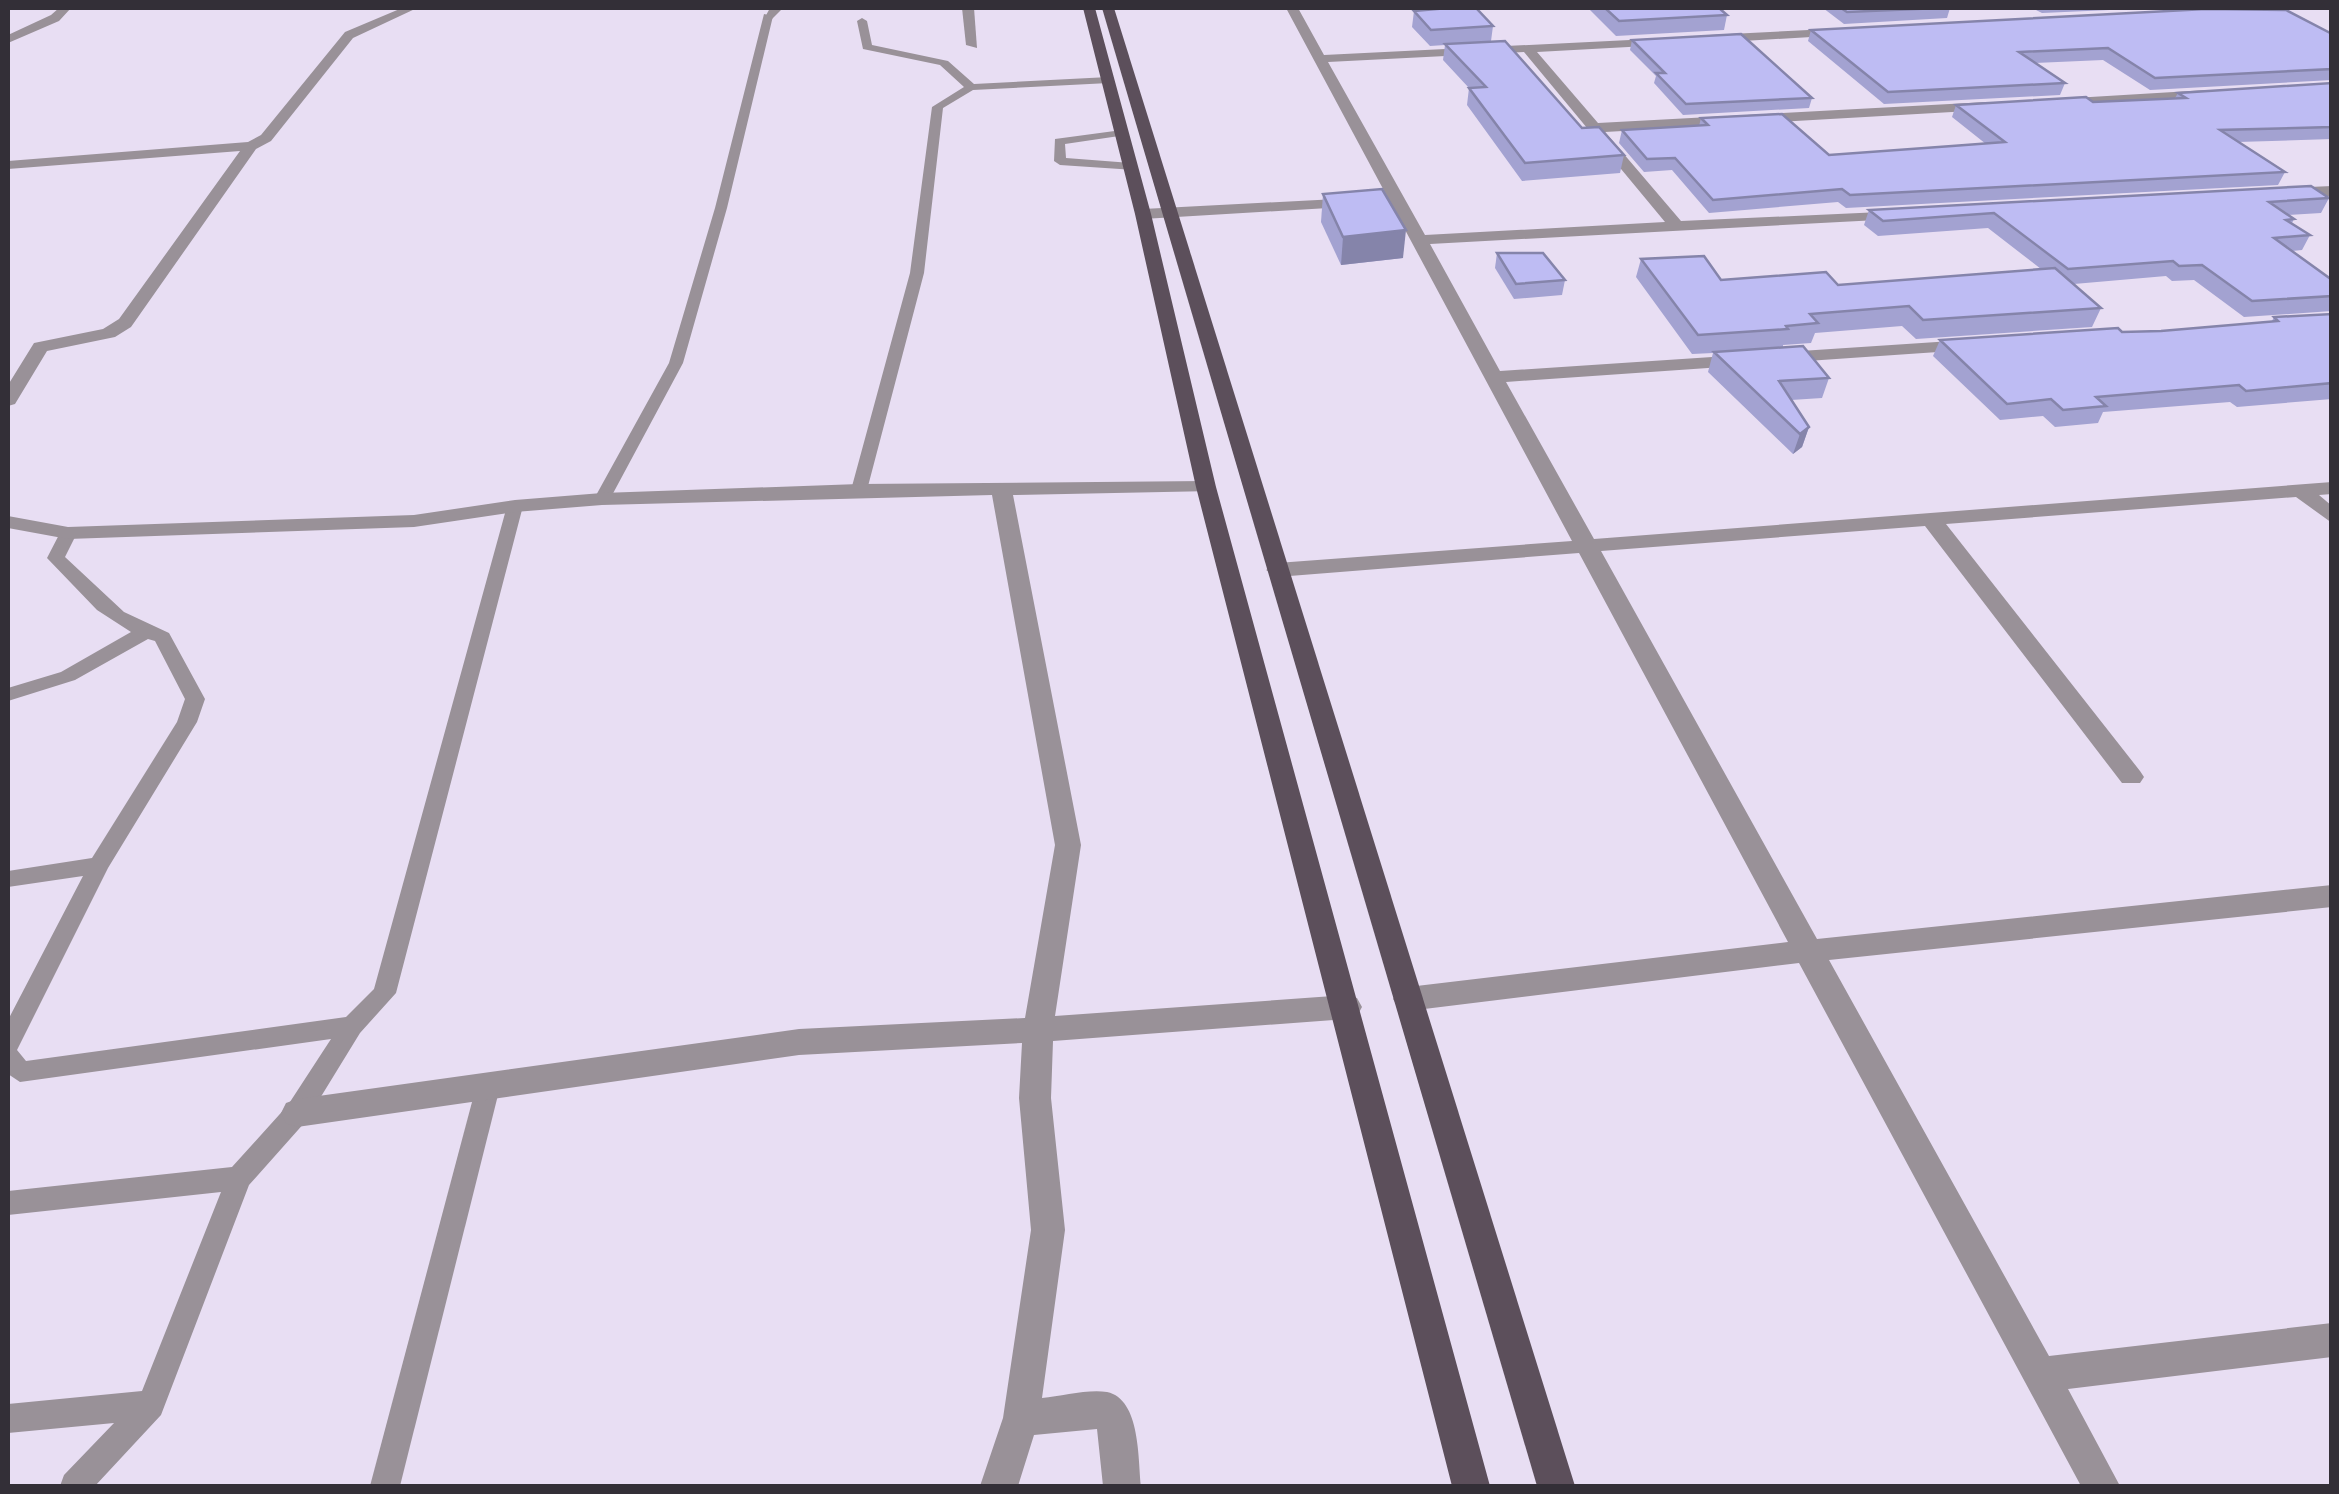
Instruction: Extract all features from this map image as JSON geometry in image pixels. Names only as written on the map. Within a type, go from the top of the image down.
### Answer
[{"type":"main road","points":[[1089,8],[1130,167],[1156,213],[1278,570],[1556,1486]]},
{"type":"main road","points":[[1108,8],[1156,213],[1206,487],[1471,1486]]},
{"type":"street","points":[[8,39],[55,18],[65,8]]},
{"type":"street","points":[[8,400],[40,346],[109,333],[125,323],[252,146],[266,138],[350,35],[411,8]]},
{"type":"street","points":[[968,8],[972,45]]},
{"type":"street","points":[[1292,8],[2101,1486]]},
{"type":"street","points":[[2198,12],[2278,8]]},
{"type":"street","points":[[1320,59],[1863,30]]},
{"type":"street","points":[[1528,49],[1677,226]]},
{"type":"street","points":[[2032,104],[2232,93]]},
{"type":"street","points":[[1593,128],[2012,105]]},
{"type":"street","points":[[8,165],[252,146]]},
{"type":"street","points":[[2272,194],[2332,191]]},
{"type":"street","points":[[1156,213],[1401,201]]},
{"type":"street","points":[[1420,240],[1915,214]]},
{"type":"street","points":[[1494,377],[1993,343]]},
{"type":"street","points":[[8,522],[68,533],[414,521],[515,506],[602,499],[859,490],[1206,487]]},
{"type":"street","points":[[998,1486],[1022,1418],[1048,1230],[1035,1098],[1038,1030],[1068,846],[1001,488]]},
{"type":"street","points":[[1278,570],[2332,488]]},
{"type":"street","points":[[2300,490],[2332,517]]},
{"type":"street","points":[[1931,519],[2131,776]]},
{"type":"street","points":[[1408,999],[1808,950],[2332,896]]},
{"type":"street","points":[[297,1113],[799,1042],[1038,1030],[1347,1007]]},
{"type":"street","points":[[2040,1375],[2332,1340]]},
{"type":"street","points":[[1022,1418],[1106,1410],[1114,1420],[1122,1486]]},
{"type":"lane","points":[[602,499],[676,362],[772,12]]},
{"type":"lane","points":[[862,21],[867,47],[944,63],[972,86]]},
{"type":"lane","points":[[859,490],[917,273],[938,107],[972,86],[1108,80]]},
{"type":"lane","points":[[1122,133],[1058,141],[1060,161],[1130,167]]},
{"type":"lane","points":[[75,1486],[151,1405],[239,1178],[297,1113],[352,1026],[384,993],[515,506]]},
{"type":"lane","points":[[8,1043],[99,865],[187,722],[195,699],[162,637],[144,633],[86,591],[56,558],[68,533]]},
{"type":"lane","points":[[8,695],[68,676],[144,633]]},
{"type":"lane","points":[[8,878],[99,865]]},
{"type":"lane","points":[[8,1057],[20,1072],[352,1026]]},
{"type":"lane","points":[[385,1486],[488,1087]]},
{"type":"lane","points":[[8,1203],[239,1178]]},
{"type":"lane","points":[[8,1418],[151,1405]]},
{"type":"building","points":[[1476,8],[1493,26],[1431,30],[1414,11]]},
{"type":"building","points":[[1605,8],[1719,8],[1727,15],[1619,21]]},
{"type":"building","points":[[1841,8],[1940,8],[1847,12]]},
{"type":"building","points":[[2206,9],[2286,10],[2332,34],[2332,69],[2155,78],[2108,48],[2019,52],[2065,83],[1888,92],[1811,30]]},
{"type":"building","points":[[1741,34],[1812,98],[1686,104],[1656,73],[1665,73],[1632,40]]},
{"type":"building","points":[[1505,41],[1582,128],[1599,127],[1624,155],[1525,163],[1469,88],[1486,87],[1445,44]]},
{"type":"building","points":[[2332,83],[2332,127],[2220,130],[2285,172],[1850,195],[1842,189],[1713,200],[1675,158],[1647,159],[1622,130],[1708,125],[1701,118],[1782,114],[1829,155],[2005,142],[1956,105],[2086,97],[2093,102],[2186,98],[2178,93]]},
{"type":"building","points":[[2311,186],[2329,198],[2269,202],[2294,219],[2286,220],[2310,235],[2274,238],[2332,280],[2332,296],[2252,301],[2202,265],[2179,266],[2173,261],[2068,269],[1994,213],[1883,221],[1869,210]]},
{"type":"building","points":[[1382,189],[1406,230],[1343,237],[1323,194]]},
{"type":"building","points":[[1497,253],[1543,253],[1565,280],[1516,284]]},
{"type":"building","points":[[1704,256],[1721,280],[1826,272],[1838,285],[2055,268],[2101,308],[1923,320],[1909,306],[1810,314],[1818,323],[1786,326],[1788,329],[1698,335],[1641,259]]},
{"type":"building","points":[[2332,314],[2332,383],[2246,391],[2239,385],[2096,397],[2106,406],[2063,410],[2051,399],[2007,404],[1940,340],[2118,328],[2122,332],[2161,331]]},
{"type":"building","points":[[1803,346],[1829,378],[1779,381],[1809,427],[1800,434],[1714,352]]}]
